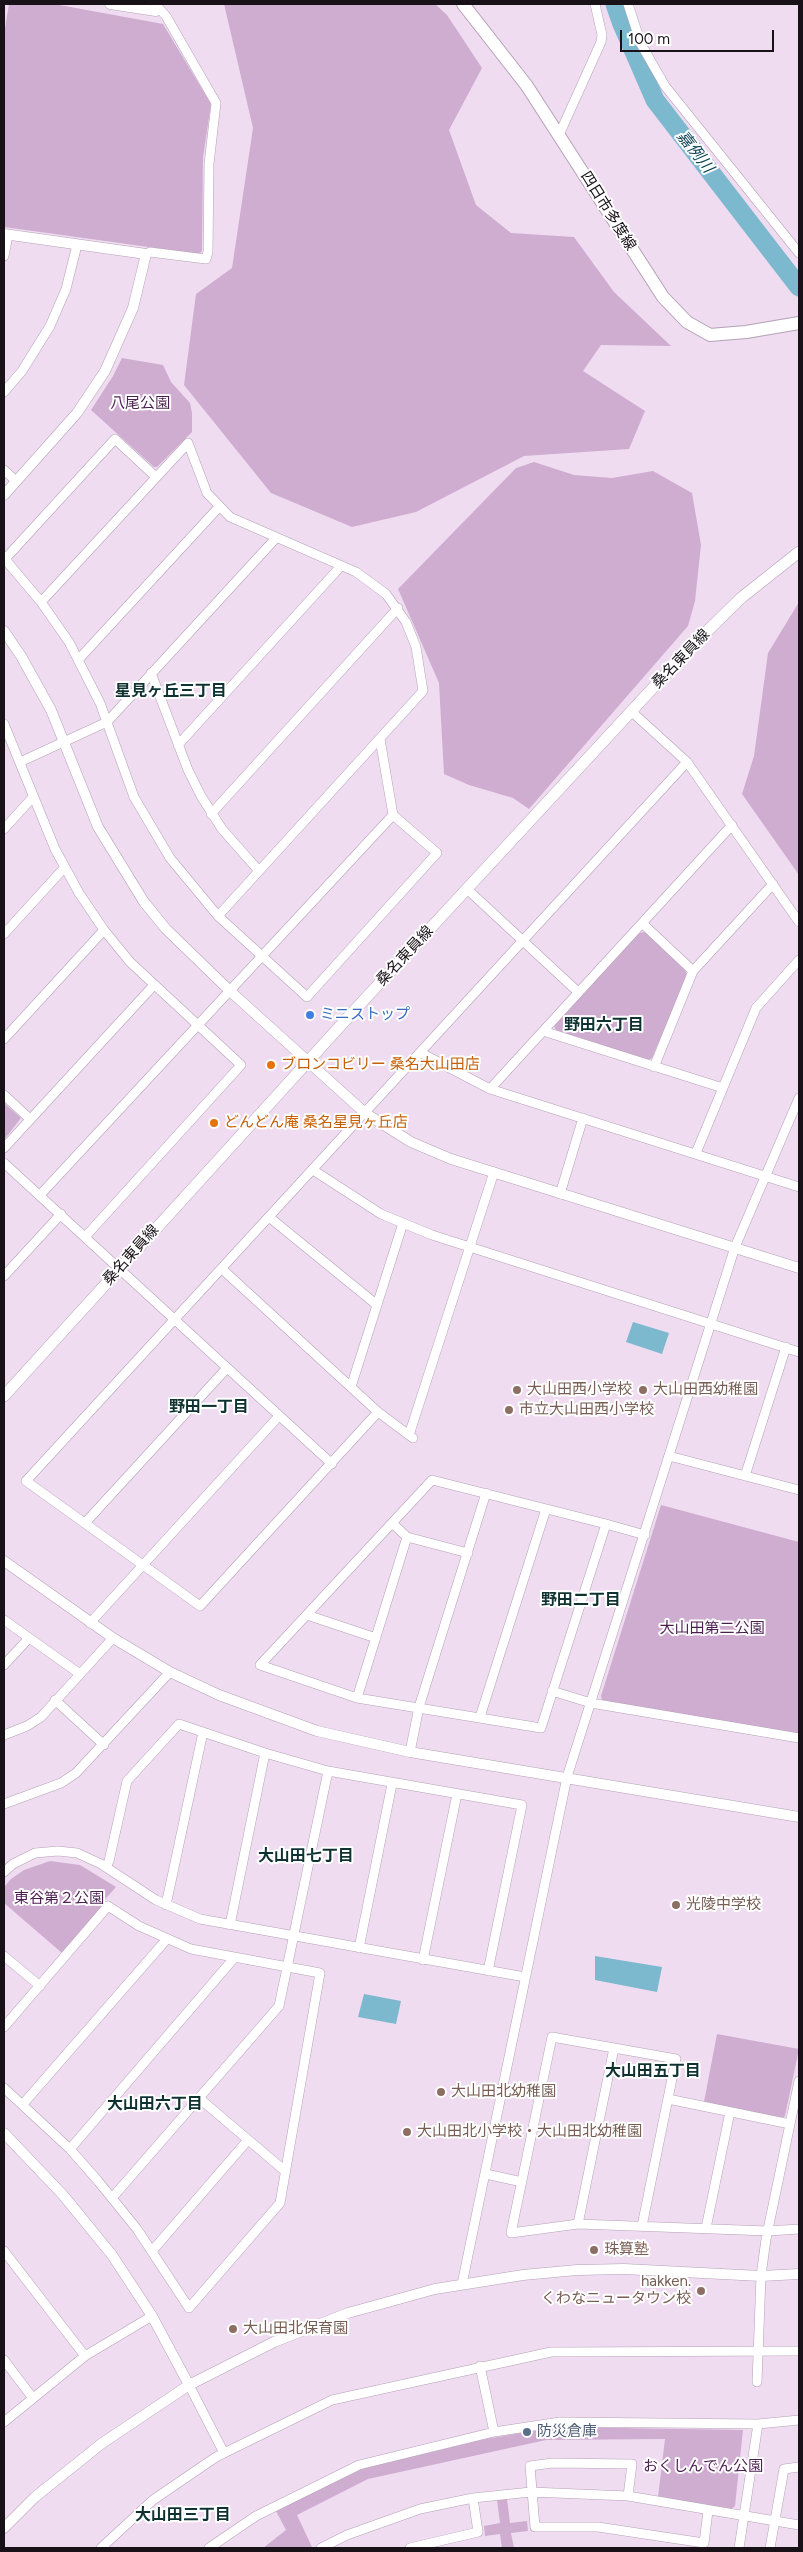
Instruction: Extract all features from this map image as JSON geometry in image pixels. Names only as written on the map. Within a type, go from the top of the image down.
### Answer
[{"type":"main road","name":"四日市多度線","points":[[463,4],[477,19],[527,86],[663,297],[687,322],[710,335],[746,332],[799,323]]},
{"type":"main road","name":"桑名東員線","points":[[4,1396],[119,1268],[688,650],[742,598],[799,552]]},
{"type":"street","points":[[4,256],[6,235],[146,254],[150,252],[206,259],[208,252],[208,164],[216,103],[166,16],[156,6],[110,4]]},
{"type":"street","points":[[559,135],[601,42],[602,35],[595,4]]},
{"type":"street","points":[[628,4],[641,44],[664,86],[799,253]]},
{"type":"street","points":[[4,392],[22,371],[50,326],[66,289],[78,245]]},
{"type":"street","points":[[4,495],[77,413],[105,371],[130,315],[146,254]]},
{"type":"street","points":[[156,477],[116,439],[4,558],[41,602],[78,660],[92,686],[107,722],[128,782],[151,828],[170,858],[218,916],[307,997],[437,853],[393,815],[380,739]]},
{"type":"street","points":[[41,602],[188,443],[200,479],[207,493],[219,507],[237,522],[341,566],[371,582],[398,608],[416,647],[423,691],[218,916]]},
{"type":"street","points":[[4,470],[16,481]]},
{"type":"street","points":[[78,660],[219,507]]},
{"type":"street","points":[[20,762],[107,722],[276,538]]},
{"type":"street","points":[[178,744],[341,566]]},
{"type":"street","points":[[212,814],[398,608]]},
{"type":"street","points":[[4,631],[41,692],[64,742],[98,826],[130,882],[166,929],[230,991],[365,1113],[411,1142],[494,1172],[799,1268]]},
{"type":"street","points":[[151,673],[178,744],[201,796],[232,842],[258,871]]},
{"type":"street","points":[[632,712],[687,762],[799,922]]},
{"type":"street","points":[[4,724],[6,737],[20,762],[33,797],[65,867],[104,930],[130,962],[241,1065],[85,1236]]},
{"type":"street","points":[[378,1412],[200,1606],[26,1481],[687,762]]},
{"type":"street","points":[[4,830],[33,797]]},
{"type":"street","points":[[40,1195],[198,1026],[260,955],[393,815]]},
{"type":"street","points":[[490,1088],[732,825]]},
{"type":"street","points":[[4,934],[65,867]]},
{"type":"street","points":[[654,1067],[693,971],[773,884]]},
{"type":"street","points":[[467,889],[578,992]]},
{"type":"street","points":[[642,923],[693,971]]},
{"type":"street","points":[[4,1039],[104,930]]},
{"type":"street","points":[[696,1154],[756,1008],[799,960]]},
{"type":"street","points":[[4,1148],[154,985]]},
{"type":"street","points":[[543,1030],[723,1088]]},
{"type":"street","points":[[421,1053],[490,1088],[799,1187]]},
{"type":"street","points":[[4,1095],[30,1119]]},
{"type":"street","points":[[462,2284],[567,1777],[735,1247],[799,1098]]},
{"type":"street","points":[[560,1194],[584,1118]]},
{"type":"street","points":[[4,1163],[332,1464]]},
{"type":"street","points":[[312,1170],[381,1214],[403,1223],[470,1247],[799,1352]]},
{"type":"street","points":[[222,1269],[378,1412],[411,1436],[494,1172]]},
{"type":"street","points":[[4,1276],[60,1214]]},
{"type":"street","points":[[269,1217],[377,1305]]},
{"type":"street","points":[[351,1387],[403,1223]]},
{"type":"street","points":[[745,1476],[786,1348]]},
{"type":"street","points":[[85,1523],[227,1368]]},
{"type":"street","points":[[90,1623],[279,1416]]},
{"type":"street","points":[[669,1456],[799,1490]]},
{"type":"street","points":[[606,1524],[541,1728],[357,1698],[260,1665],[432,1480],[486,1493],[606,1524],[645,1535]]},
{"type":"street","points":[[410,1752],[419,1707],[486,1493]]},
{"type":"street","points":[[480,1718],[546,1509]]},
{"type":"street","points":[[392,1523],[407,1537],[468,1553]]},
{"type":"street","points":[[357,1698],[407,1537]]},
{"type":"street","points":[[4,1562],[90,1623],[170,1672],[219,1695],[272,1716],[344,1738],[410,1752],[799,1817]]},
{"type":"street","points":[[307,1615],[376,1638]]},
{"type":"street","points":[[4,1620],[80,1674]]},
{"type":"street","points":[[4,1665],[29,1638]]},
{"type":"street","points":[[4,1735],[34,1722],[113,1638]]},
{"type":"street","points":[[4,1804],[69,1778],[83,1768],[170,1672]]},
{"type":"street","points":[[552,1691],[591,1703],[799,1738]]},
{"type":"street","points":[[55,1700],[104,1745]]},
{"type":"street","points":[[106,1867],[127,1781],[179,1724],[265,1753],[328,1771],[392,1784],[522,1805],[488,1971]]},
{"type":"street","points":[[166,1905],[203,1732]]},
{"type":"street","points":[[230,1925],[265,1753]]},
{"type":"street","points":[[112,2198],[279,2006],[328,1771]]},
{"type":"street","points":[[359,1948],[392,1784]]},
{"type":"street","points":[[423,1960],[457,1794]]},
{"type":"street","points":[[4,1872],[28,1856],[50,1851],[85,1856],[166,1905],[195,1918],[294,1938],[525,1977]]},
{"type":"street","points":[[4,2027],[108,1906],[166,1940],[191,1949],[320,1973],[280,2203],[189,2308],[152,2251],[112,2198],[70,2149],[4,2088]]},
{"type":"street","points":[[23,2104],[166,1940]]},
{"type":"street","points":[[4,1956],[40,1986]]},
{"type":"street","points":[[70,2149],[235,1958]]},
{"type":"street","points":[[642,2226],[676,2059],[552,2037],[511,2233],[578,2224],[768,2231],[799,2230]]},
{"type":"street","points":[[578,2224],[614,2048]]},
{"type":"street","points":[[757,2382],[761,2276],[768,2231],[799,2082]]},
{"type":"street","points":[[199,2098],[285,2171]]},
{"type":"street","points":[[668,2099],[790,2124]]},
{"type":"street","points":[[706,2228],[730,2112]]},
{"type":"street","points":[[4,2133],[80,2214],[117,2262],[152,2316],[224,2453]]},
{"type":"street","points":[[152,2251],[248,2140]]},
{"type":"street","points":[[486,2174],[522,2182]]},
{"type":"street","points":[[4,2251],[86,2356]]},
{"type":"street","points":[[4,2528],[35,2497],[101,2444],[189,2385],[274,2342],[311,2326],[383,2302],[462,2284],[576,2270],[624,2269],[761,2276],[799,2274]]},
{"type":"street","points":[[4,2422],[32,2397],[86,2356],[152,2316]]},
{"type":"street","points":[[101,2548],[153,2500],[224,2453],[332,2400],[480,2366],[565,2350],[799,2351]]},
{"type":"street","points":[[4,2360],[32,2397]]},
{"type":"street","points":[[480,2366],[494,2432]]},
{"type":"street","points":[[209,2548],[256,2516],[358,2465],[494,2432],[560,2422],[758,2424],[799,2420]]},
{"type":"street","points":[[739,2548],[758,2424]]},
{"type":"street","points":[[628,2496],[632,2464],[553,2463],[530,2466],[535,2526],[598,2527],[704,2543],[708,2511]]},
{"type":"street","points":[[770,2548],[784,2469],[799,2468]]},
{"type":"street","points":[[321,2548],[338,2539],[395,2516],[473,2498],[531,2492],[628,2496],[799,2525]]},
{"type":"street","points":[[410,2548],[478,2532],[473,2498]]},
{"type":"street","points":[[338,2539],[342,2548]]},
{"type":"green space","points":[[9,4],[54,4],[163,24],[211,104],[203,158],[202,251],[199,254],[4,227],[4,34]]},
{"type":"green space","points":[[224,4],[435,4],[447,15],[482,68],[449,130],[476,205],[511,233],[574,237],[614,292],[671,346],[601,345],[583,371],[645,411],[629,449],[524,456],[416,512],[352,527],[271,493],[184,385],[196,294],[232,268],[253,128]]},
{"type":"green space","name":"八尾公園","points":[[122,358],[163,365],[171,382],[190,403],[192,432],[157,467],[154,467],[91,410]]},
{"type":"green space","points":[[534,462],[574,475],[612,478],[653,471],[692,493],[701,545],[695,601],[688,626],[529,809],[513,798],[469,785],[444,774],[439,683],[398,589],[516,468]]},
{"type":"green space","points":[[799,602],[799,875],[742,794],[754,756],[768,653]]},
{"type":"green space","points":[[645,932],[685,970],[687,975],[652,1058],[648,1060],[556,1030],[554,1026],[639,933]]},
{"type":"green space","points":[[4,1103],[21,1118],[4,1140]]},
{"type":"green space","name":"大山田第二公園","points":[[661,1505],[799,1542],[799,1734],[602,1700],[601,1696]]},
{"type":"green space","name":"東谷第２公園","points":[[50,1861],[80,1865],[116,1887],[100,1905],[102,1907],[62,1953],[4,1903],[4,1887],[11,1879],[24,1870]]},
{"type":"green space","points":[[717,2034],[799,2049],[785,2116],[782,2118],[704,2102]]},
{"type":"green space","name":"おくしんでん公園","points":[[556,2427],[743,2430],[735,2506],[730,2510],[658,2497],[665,2439],[546,2440],[368,2479],[297,2515],[312,2547],[263,2548],[286,2530],[276,2511],[364,2468],[486,2439]]},
{"type":"green space","points":[[507,2499],[510,2523],[527,2521],[528,2531],[511,2533],[514,2548],[502,2548],[500,2534],[485,2536],[484,2526],[500,2523],[497,2500]]},
{"type":"water","points":[[633,1322],[669,1333],[662,1354],[626,1342]]},
{"type":"water","points":[[595,1956],[662,1967],[657,1992],[595,1980]]},
{"type":"water","points":[[364,1994],[401,2001],[396,2024],[358,2017]]},
{"type":"waterway","name":"嘉例川","points":[[615,4],[655,100],[799,287]]},
{"type":"place","name":"ミニストップ","points":[[310,1015]]},
{"type":"place","name":"ブロンコビリー 桑名大山田店","points":[[271,1065]]},
{"type":"place","name":"どんどん庵 桑名星見ヶ丘店","points":[[214,1123]]},
{"type":"place","name":"大山田西小学校","points":[[517,1390]]},
{"type":"place","name":"大山田西幼稚園","points":[[643,1390]]},
{"type":"place","name":"市立大山田西小学校","points":[[509,1410]]},
{"type":"place","name":"光陵中学校","points":[[676,1905]]},
{"type":"place","name":"大山田北幼稚園","points":[[441,2092]]},
{"type":"place","name":"大山田北小学校・大山田北幼稚園","points":[[407,2132]]},
{"type":"place","name":"珠算塾","points":[[594,2250]]},
{"type":"place","name":"hakken. くわなニュータウン校","points":[[701,2291]]},
{"type":"place","name":"大山田北保育園","points":[[233,2329]]},
{"type":"place","name":"防災倉庫","points":[[527,2432]]},
{"type":"district","name":"星見ヶ丘三丁目","points":[[171,691]]},
{"type":"district","name":"野田六丁目","points":[[604,1025]]},
{"type":"district","name":"野田一丁目","points":[[209,1407]]},
{"type":"district","name":"野田二丁目","points":[[581,1600]]},
{"type":"district","name":"大山田七丁目","points":[[306,1856]]},
{"type":"district","name":"大山田五丁目","points":[[653,2071]]},
{"type":"district","name":"大山田六丁目","points":[[155,2104]]},
{"type":"district","name":"大山田三丁目","points":[[183,2515]]}]
